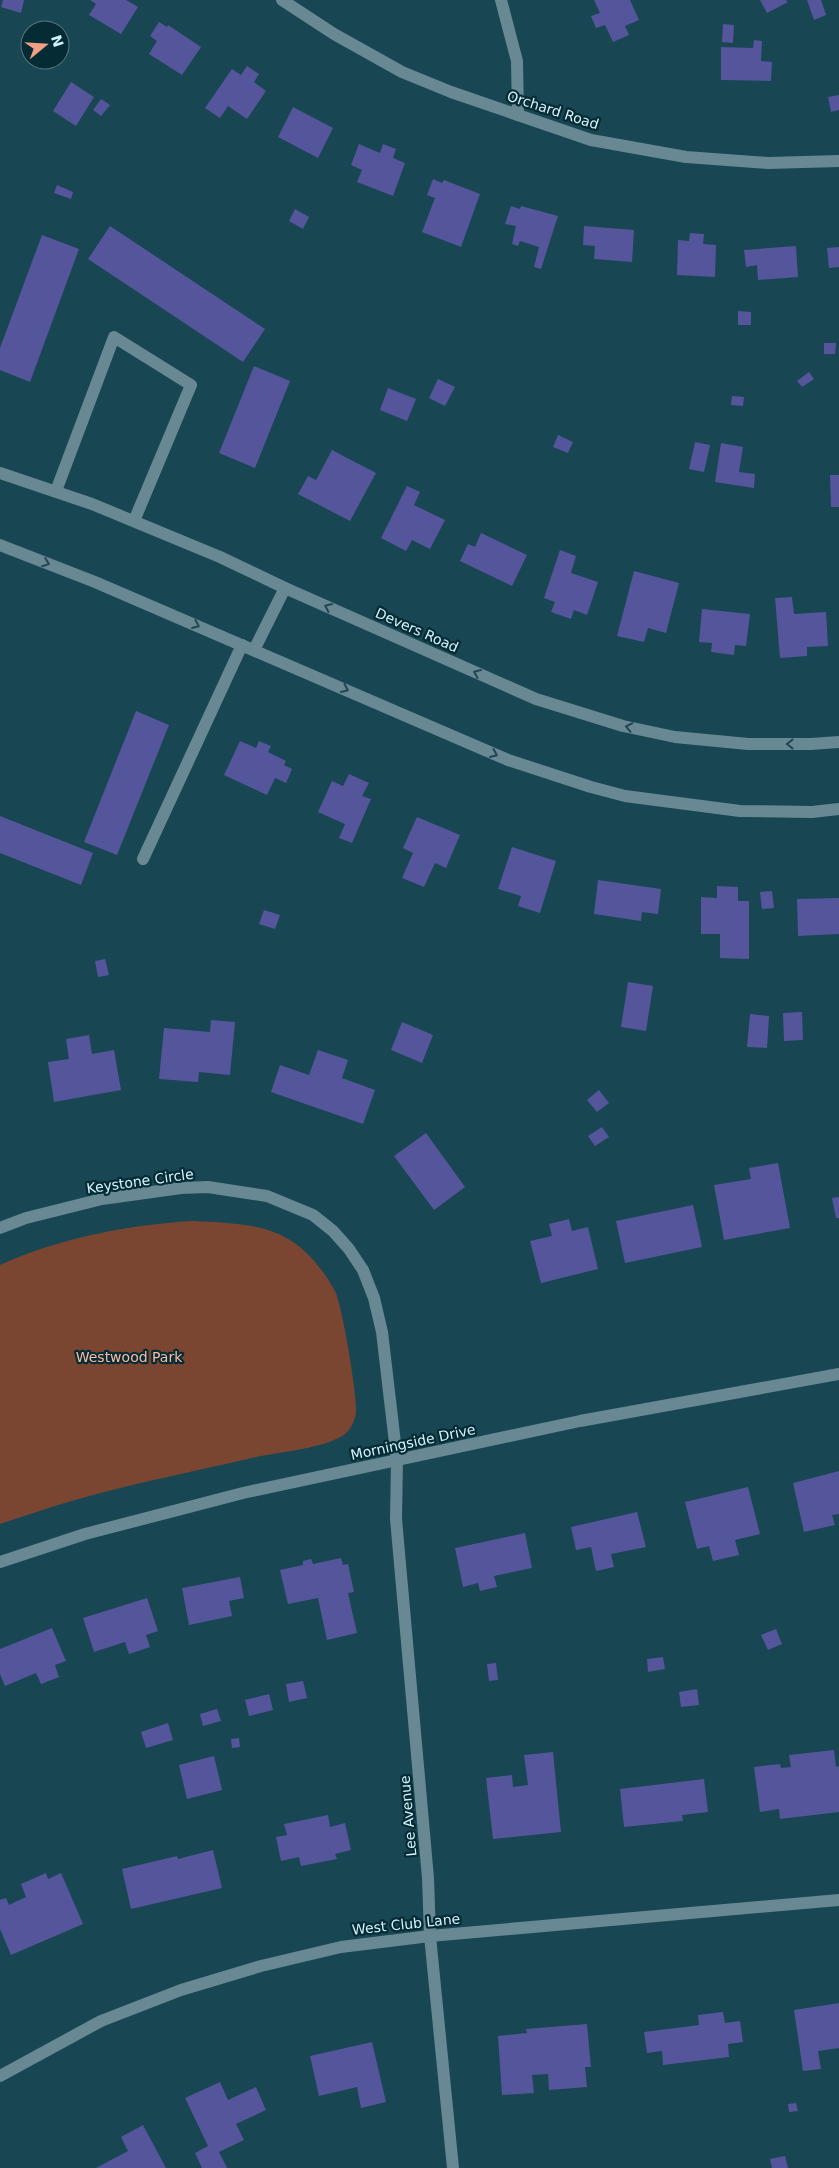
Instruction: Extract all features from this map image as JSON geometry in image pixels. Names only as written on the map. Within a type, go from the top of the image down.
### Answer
[{"type":"street","name":"Orchard Road","points":[[282,0],[334,34],[402,72],[591,140],[686,157],[768,163],[839,161]]},
{"type":"street","points":[[501,0],[516,61],[518,115]]},
{"type":"street","points":[[56,491],[114,337],[191,385],[134,521]]},
{"type":"street","name":"Devers Road","points":[[0,472],[134,521],[220,557],[285,588],[536,699],[623,726],[675,737],[748,744],[839,742]]},
{"type":"street","points":[[0,546],[95,582],[508,760],[591,787],[625,796],[740,811],[812,812],[839,809]]},
{"type":"street","points":[[143,859],[248,647],[285,588]]},
{"type":"street","name":"Keystone Circle","points":[[0,1228],[26,1218],[102,1199],[182,1188],[208,1187],[267,1196],[313,1215],[333,1231],[350,1249],[363,1270],[374,1298],[382,1332],[397,1460]]},
{"type":"street","name":"Morningside Drive","points":[[0,1562],[85,1534],[234,1495],[580,1421],[839,1374]]},
{"type":"street","name":"Lee Avenue","points":[[397,1460],[396,1519],[428,1878],[430,1936],[453,2168]]},
{"type":"street","name":"West Club Lane","points":[[0,2076],[101,2021],[181,1990],[261,1966],[341,1947],[430,1936],[839,1900]]},
{"type":"green space","name":"Westwood Park","points":[[192,1221],[238,1224],[258,1227],[276,1233],[292,1241],[307,1253],[321,1269],[335,1291],[345,1332],[356,1404],[356,1413],[351,1427],[338,1438],[316,1446],[256,1457],[120,1488],[0,1524],[0,1265],[46,1247],[94,1234]]},
{"type":"building","points":[[3,0],[24,0],[21,13],[1,7]]},
{"type":"building","points":[[90,0],[126,0],[138,7],[121,34],[89,15],[96,4]]},
{"type":"building","points":[[594,0],[630,0],[639,20],[625,26],[629,35],[613,42],[605,25],[596,28],[591,16],[600,13]]},
{"type":"building","points":[[760,0],[786,0],[788,2],[767,13]]},
{"type":"building","points":[[807,0],[821,0],[826,15],[814,20]]},
{"type":"building","points":[[159,22],[167,27],[168,25],[201,47],[182,75],[149,54],[157,41],[150,36]]},
{"type":"building","points":[[723,24],[734,25],[733,43],[722,42]]},
{"type":"building","points":[[754,40],[762,41],[761,61],[772,62],[771,81],[721,80],[721,47],[753,48]]},
{"type":"building","points":[[247,66],[259,74],[254,82],[266,91],[247,119],[228,106],[220,118],[205,108],[232,69],[241,75]]},
{"type":"building","points":[[71,82],[94,97],[76,126],[53,111]]},
{"type":"building","points":[[839,95],[839,110],[831,112],[828,97]]},
{"type":"building","points":[[101,99],[110,105],[101,116],[93,110]]},
{"type":"building","points":[[293,107],[333,128],[318,158],[278,137]]},
{"type":"building","points":[[359,144],[380,153],[383,144],[396,149],[393,158],[405,163],[393,196],[357,182],[362,170],[351,165]]},
{"type":"building","points":[[433,179],[442,183],[444,180],[480,194],[461,247],[422,232],[435,198],[427,195]]},
{"type":"building","points":[[57,185],[73,192],[71,199],[54,193]]},
{"type":"building","points":[[511,206],[520,209],[521,206],[558,216],[541,269],[534,267],[539,247],[520,241],[518,246],[512,244],[516,226],[505,224]]},
{"type":"building","points":[[295,209],[309,217],[303,229],[289,221]]},
{"type":"building","points":[[110,226],[265,329],[243,362],[88,259]]},
{"type":"building","points":[[584,226],[634,230],[632,262],[594,259],[595,246],[583,245]]},
{"type":"building","points":[[690,233],[704,234],[703,244],[716,245],[715,277],[677,275],[678,240],[689,241]]},
{"type":"building","points":[[42,235],[79,249],[30,382],[0,370],[0,348]]},
{"type":"building","points":[[796,246],[798,277],[758,280],[757,265],[746,267],[744,250]]},
{"type":"building","points":[[839,247],[839,267],[829,268],[827,248]]},
{"type":"building","points":[[738,311],[751,312],[751,325],[738,325]]},
{"type":"building","points":[[824,343],[836,343],[835,354],[824,354]]},
{"type":"building","points":[[254,366],[290,381],[255,468],[219,453]]},
{"type":"building","points":[[809,372],[814,379],[802,387],[797,381]]},
{"type":"building","points":[[438,379],[455,387],[445,406],[429,398]]},
{"type":"building","points":[[388,388],[416,399],[407,421],[380,410]]},
{"type":"building","points":[[732,396],[744,397],[743,406],[731,405]]},
{"type":"building","points":[[558,435],[573,442],[568,453],[553,447]]},
{"type":"building","points":[[695,442],[710,445],[704,472],[689,469]]},
{"type":"building","points":[[721,443],[743,447],[739,472],[755,474],[754,488],[715,482]]},
{"type":"building","points":[[332,450],[376,473],[350,521],[298,494],[308,476],[316,480]]},
{"type":"building","points":[[830,475],[839,475],[839,507],[831,507]]},
{"type":"building","points":[[407,486],[420,492],[414,505],[445,520],[430,549],[412,540],[406,551],[381,538]]},
{"type":"building","points":[[481,533],[527,555],[512,586],[460,561],[468,544],[475,547]]},
{"type":"building","points":[[560,550],[576,556],[571,573],[598,582],[587,615],[574,610],[571,619],[551,612],[555,602],[544,598]]},
{"type":"building","points":[[634,571],[679,583],[666,633],[648,628],[644,642],[617,636]]},
{"type":"building","points":[[792,597],[794,614],[826,612],[828,646],[807,647],[807,656],[780,658],[775,598]]},
{"type":"building","points":[[702,609],[750,614],[746,646],[735,645],[734,655],[711,652],[712,643],[699,642]]},
{"type":"building","points":[[136,711],[169,725],[117,855],[84,842]]},
{"type":"building","points":[[240,741],[256,748],[259,741],[271,746],[268,752],[286,761],[284,765],[292,769],[286,783],[275,778],[267,795],[224,775]]},
{"type":"building","points":[[349,774],[369,783],[362,796],[371,799],[352,843],[339,838],[345,824],[318,812],[332,781],[343,786]]},
{"type":"building","points":[[0,816],[93,853],[81,885],[0,853]]},
{"type":"building","points":[[417,817],[460,835],[446,868],[435,863],[424,887],[402,878],[413,853],[403,848]]},
{"type":"building","points":[[512,847],[556,861],[540,913],[518,906],[521,896],[498,889]]},
{"type":"building","points":[[598,880],[661,889],[658,914],[642,912],[641,921],[594,914]]},
{"type":"building","points":[[717,886],[738,887],[738,901],[749,901],[749,959],[720,958],[720,934],[701,934],[701,897],[717,898]]},
{"type":"building","points":[[772,891],[774,908],[762,909],[760,892]]},
{"type":"building","points":[[839,898],[839,934],[798,936],[797,899]]},
{"type":"building","points":[[264,910],[280,915],[275,929],[259,924]]},
{"type":"building","points":[[105,959],[109,975],[98,977],[95,961]]},
{"type":"building","points":[[628,982],[653,986],[646,1031],[621,1027]]},
{"type":"building","points":[[802,1012],[803,1040],[784,1041],[783,1013]]},
{"type":"building","points":[[750,1014],[769,1016],[767,1048],[747,1047]]},
{"type":"building","points":[[211,1020],[235,1022],[230,1075],[199,1072],[198,1082],[159,1079],[164,1028],[210,1032]]},
{"type":"building","points":[[402,1022],[433,1035],[422,1063],[391,1050]]},
{"type":"building","points":[[89,1035],[92,1054],[114,1050],[121,1090],[54,1102],[48,1062],[69,1059],[66,1039]]},
{"type":"building","points":[[318,1050],[348,1060],[342,1078],[375,1090],[363,1124],[271,1092],[280,1065],[309,1075]]},
{"type":"building","points":[[599,1090],[609,1103],[597,1112],[587,1100]]},
{"type":"building","points":[[602,1127],[609,1137],[595,1146],[588,1136]]},
{"type":"building","points":[[426,1133],[465,1187],[434,1210],[394,1156]]},
{"type":"building","points":[[778,1163],[790,1228],[724,1240],[714,1185],[751,1179],[749,1168]]},
{"type":"building","points":[[839,1197],[839,1218],[836,1218],[832,1198]]},
{"type":"building","points":[[693,1205],[702,1247],[625,1263],[616,1221]]},
{"type":"building","points":[[569,1219],[572,1231],[588,1227],[598,1269],[541,1283],[530,1241],[552,1236],[549,1224]]},
{"type":"building","points":[[839,1471],[839,1514],[832,1515],[835,1525],[804,1532],[793,1483]]},
{"type":"building","points":[[748,1487],[760,1534],[735,1540],[739,1555],[713,1561],[709,1546],[697,1549],[685,1502]]},
{"type":"building","points":[[637,1512],[646,1547],[611,1554],[614,1567],[596,1571],[591,1547],[576,1550],[571,1527]]},
{"type":"building","points":[[525,1533],[532,1568],[494,1576],[497,1587],[480,1591],[478,1583],[463,1587],[455,1548]]},
{"type":"building","points":[[341,1558],[343,1565],[348,1564],[354,1592],[348,1593],[357,1633],[327,1640],[318,1598],[288,1604],[280,1570],[303,1565],[303,1561],[311,1559],[313,1564]]},
{"type":"building","points":[[240,1577],[244,1598],[229,1601],[232,1616],[189,1625],[182,1588]]},
{"type":"building","points":[[147,1598],[158,1631],[146,1635],[150,1647],[129,1654],[125,1642],[94,1652],[83,1618]]},
{"type":"building","points":[[52,1628],[66,1661],[55,1665],[59,1677],[41,1684],[36,1673],[5,1686],[0,1674],[0,1649]]},
{"type":"building","points":[[776,1629],[782,1644],[768,1650],[761,1635]]},
{"type":"building","points":[[663,1657],[665,1669],[648,1672],[647,1659]]},
{"type":"building","points":[[496,1663],[498,1680],[489,1681],[487,1664]]},
{"type":"building","points":[[303,1681],[307,1698],[289,1702],[286,1684]]},
{"type":"building","points":[[697,1689],[699,1705],[681,1707],[679,1692]]},
{"type":"building","points":[[269,1694],[273,1710],[249,1716],[245,1700]]},
{"type":"building","points":[[217,1709],[221,1721],[203,1726],[200,1714]]},
{"type":"building","points":[[168,1723],[173,1740],[146,1748],[141,1732]]},
{"type":"building","points":[[239,1738],[240,1747],[232,1748],[231,1739]]},
{"type":"building","points":[[834,1750],[836,1767],[839,1766],[839,1812],[780,1819],[779,1809],[760,1812],[754,1767],[780,1764],[781,1768],[791,1767],[789,1755]]},
{"type":"building","points":[[553,1752],[561,1832],[493,1839],[486,1778],[512,1775],[513,1787],[528,1785],[524,1755]]},
{"type":"building","points":[[214,1756],[222,1790],[187,1799],[179,1765]]},
{"type":"building","points":[[704,1779],[708,1812],[682,1815],[683,1821],[624,1827],[620,1789]]},
{"type":"building","points":[[328,1815],[330,1827],[345,1823],[351,1850],[335,1854],[337,1859],[301,1866],[299,1857],[281,1861],[276,1837],[287,1835],[284,1824]]},
{"type":"building","points":[[213,1850],[222,1888],[131,1909],[122,1869],[177,1856],[178,1859]]},
{"type":"building","points":[[46,1873],[48,1879],[61,1873],[83,1924],[11,1955],[0,1929],[0,1900],[6,1898],[9,1905],[26,1897],[21,1884]]},
{"type":"building","points":[[839,2003],[839,2048],[818,2051],[821,2069],[803,2071],[794,2010]]},
{"type":"building","points":[[723,2012],[725,2023],[740,2021],[743,2042],[728,2044],[729,2057],[663,2065],[662,2051],[647,2053],[644,2032],[699,2025],[698,2015]]},
{"type":"building","points":[[587,2024],[591,2067],[585,2067],[587,2087],[549,2090],[548,2074],[532,2075],[534,2093],[502,2095],[498,2036],[527,2033],[526,2029]]},
{"type":"building","points":[[372,2042],[386,2102],[361,2108],[357,2087],[319,2096],[310,2056]]},
{"type":"building","points":[[220,2082],[228,2100],[256,2087],[266,2110],[236,2124],[244,2140],[219,2152],[227,2168],[202,2168],[195,2153],[208,2146],[185,2098]]},
{"type":"building","points":[[796,2103],[798,2111],[789,2112],[788,2104]]},
{"type":"building","points":[[143,2125],[166,2168],[96,2168],[128,2151],[121,2137]]},
{"type":"building","points":[[785,2156],[788,2168],[772,2168],[770,2159]]}]
